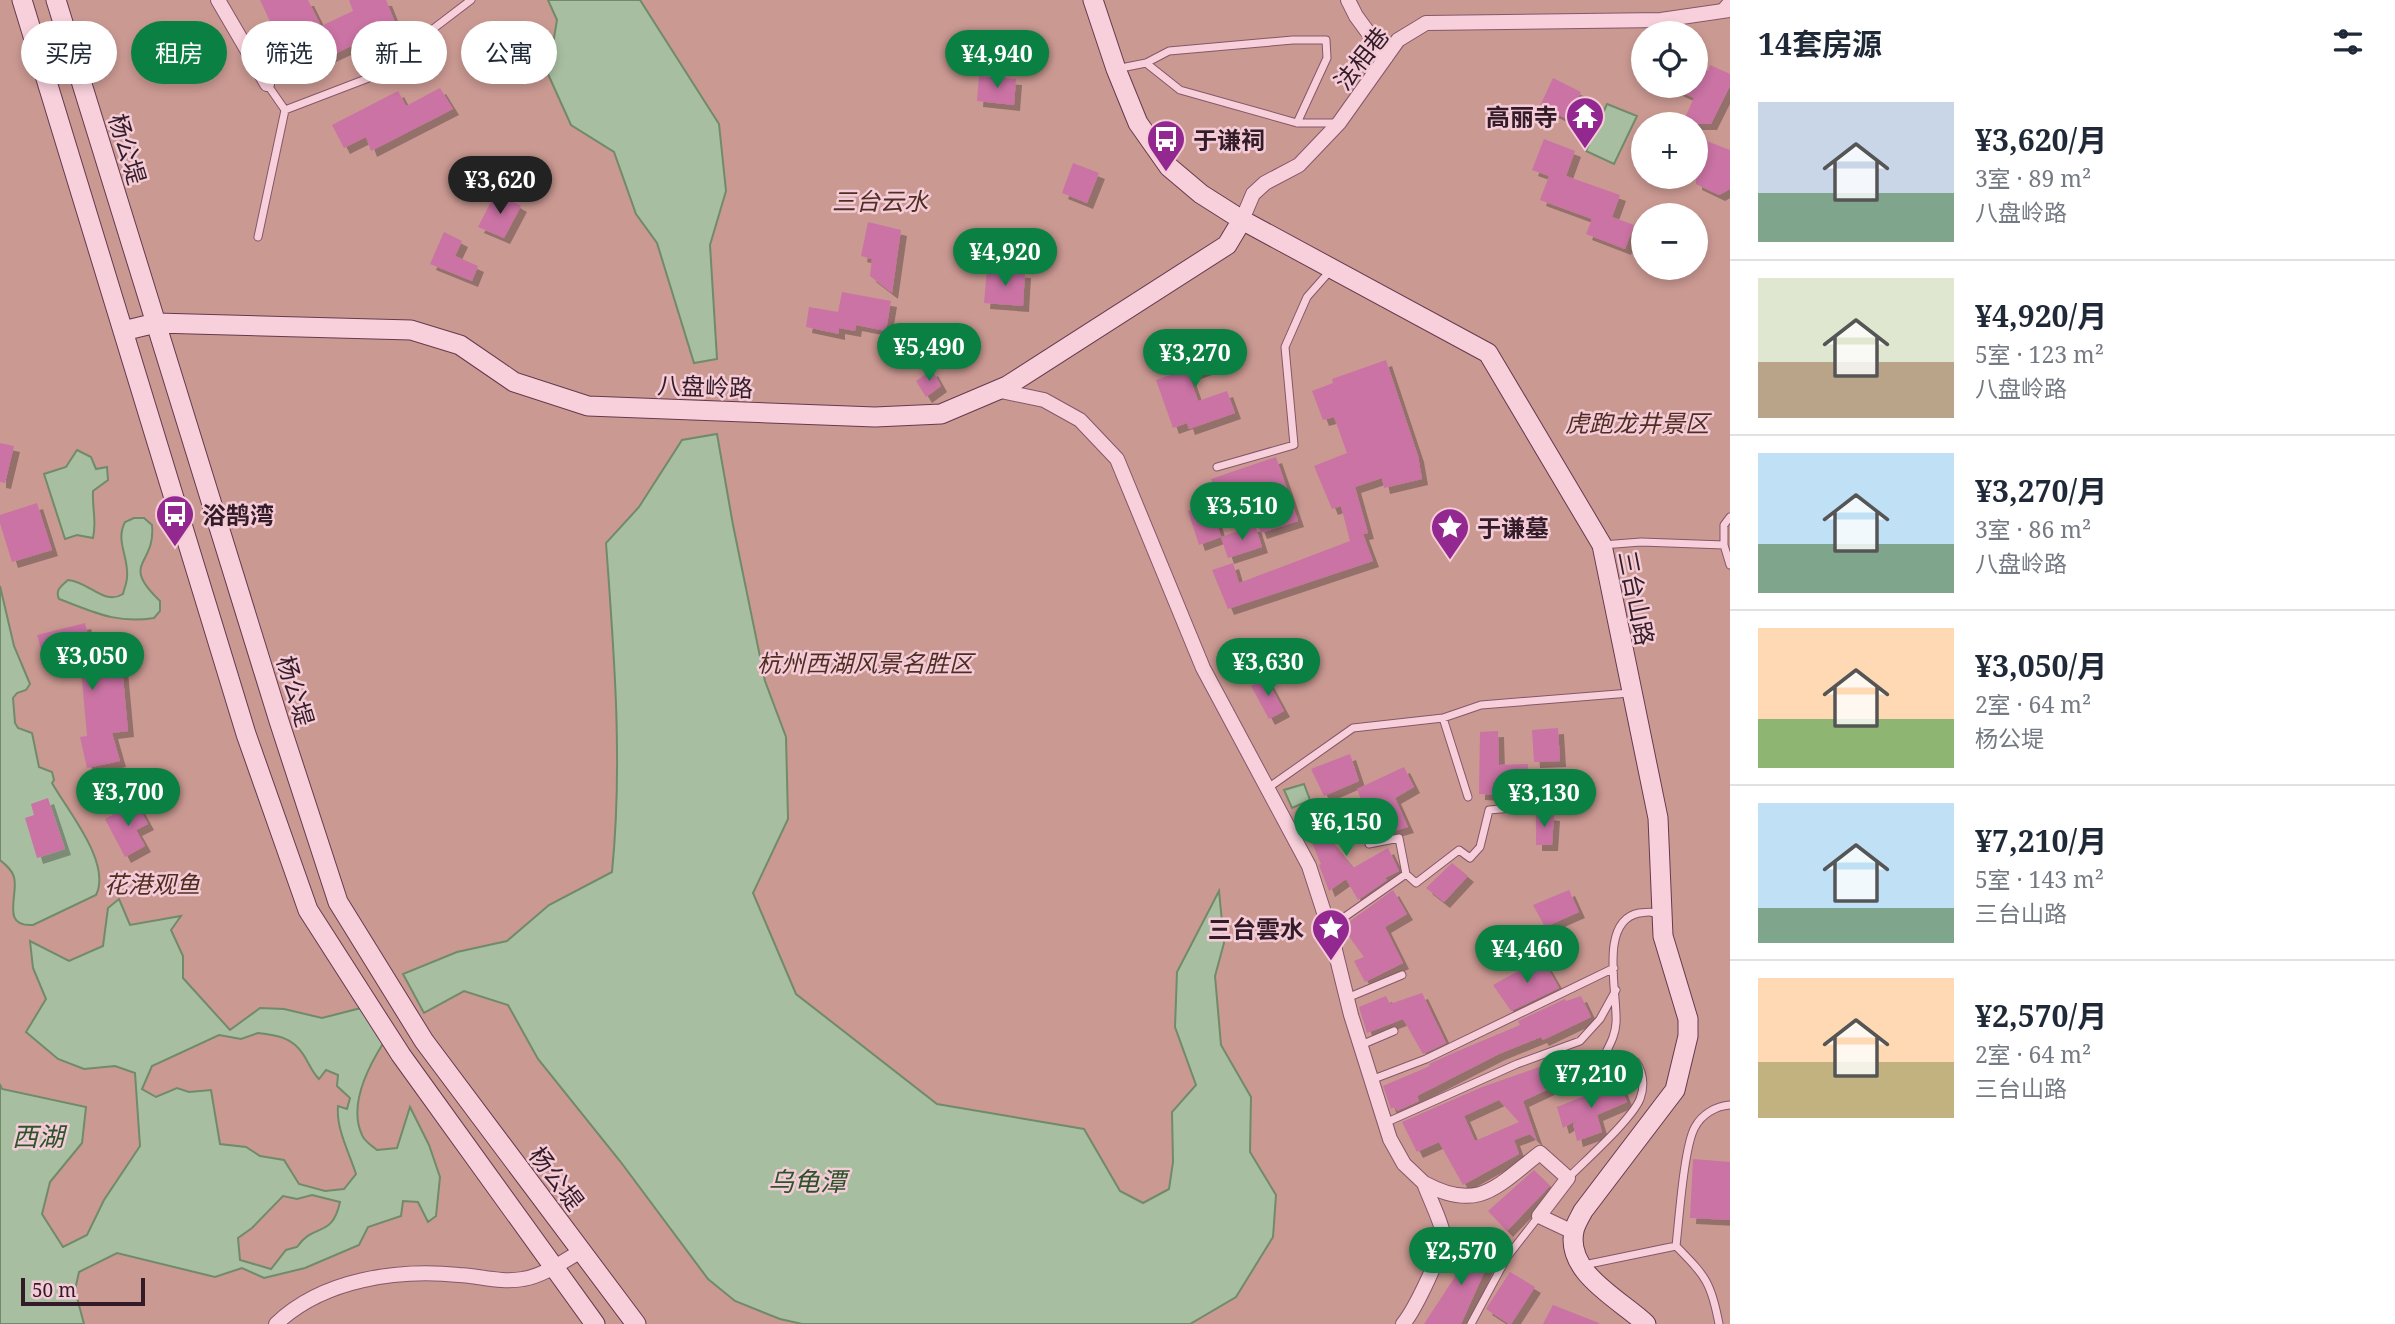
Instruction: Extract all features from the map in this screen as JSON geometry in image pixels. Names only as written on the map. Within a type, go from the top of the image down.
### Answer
[{"type":"main road","points":[[22,0],[246,734],[308,910],[401,1055],[595,1324]]},
{"type":"main road","name":"杨公堤","points":[[56,0],[275,708],[338,902],[424,1041],[636,1324]]},
{"type":"main road","name":"三台山路","points":[[1093,0],[1116,69],[1138,123],[1169,167],[1201,194],[1242,220],[1488,353],[1602,545],[1658,818],[1663,936],[1688,1018],[1688,1036],[1675,1090],[1583,1211],[1573,1232]]},
{"type":"main road","name":"八盘岭路","points":[[123,331],[156,323],[411,330],[460,345],[514,382],[588,406],[875,417],[941,414],[1007,386],[1227,245],[1242,220]]},
{"type":"main road","points":[[1573,1232],[1574,1252],[1592,1280],[1646,1324]]},
{"type":"street","points":[[218,0],[241,39]]},
{"type":"street","points":[[1348,0],[1356,16],[1386,57]]},
{"type":"street","name":"法相巷","points":[[1242,220],[1254,194],[1265,183],[1299,165],[1339,123],[1398,40],[1426,23],[1661,20],[1723,12]]},
{"type":"street","points":[[996,390],[1044,400],[1080,420],[1117,460],[1203,668],[1309,866],[1371,1080],[1390,1139],[1404,1164],[1424,1182],[1444,1194],[1467,1198],[1487,1193],[1540,1153],[1568,1178],[1539,1216],[1573,1232]]},
{"type":"street","points":[[1403,1324],[1430,1276],[1443,1235],[1424,1182]]},
{"type":"street","points":[[276,1324],[292,1309],[330,1291],[395,1273],[460,1275],[497,1281],[525,1279],[582,1251]]},
{"type":"lane","points":[[285,110],[400,66],[408,48],[471,0]]},
{"type":"lane","points":[[1723,12],[1728,0]]},
{"type":"lane","points":[[1116,69],[1146,63],[1169,51],[1293,40],[1325,40],[1327,58],[1297,123]]},
{"type":"lane","points":[[1146,63],[1180,90],[1297,123],[1339,123]]},
{"type":"lane","points":[[258,237],[285,110],[267,84]]},
{"type":"lane","points":[[1217,467],[1294,445],[1285,346],[1307,297],[1333,268]]},
{"type":"lane","points":[[1730,517],[1724,525],[1724,545],[1730,565]]},
{"type":"lane","points":[[1602,545],[1641,542],[1724,545]]},
{"type":"lane","points":[[1268,788],[1353,728],[1443,718],[1481,705],[1631,693]]},
{"type":"lane","points":[[1443,718],[1468,797]]},
{"type":"lane","points":[[1362,811],[1369,844],[1399,838],[1406,874],[1416,883],[1460,850],[1470,858],[1480,847],[1489,810],[1512,808]]},
{"type":"lane","points":[[1329,928],[1406,874]]},
{"type":"lane","points":[[1568,1178],[1615,1131],[1639,1102],[1644,1086],[1642,1071],[1636,1062],[1628,1064],[1619,1073],[1608,1075],[1599,1069],[1611,1047],[1616,1025],[1613,944],[1618,928],[1634,914],[1652,911],[1662,917]]},
{"type":"lane","points":[[1371,1080],[1426,1059],[1614,968]]},
{"type":"lane","points":[[1346,998],[1402,975]]},
{"type":"lane","points":[[1385,1123],[1517,1064],[1580,1041],[1601,1018],[1616,989]]},
{"type":"lane","points":[[1360,1045],[1394,1031]]},
{"type":"lane","points":[[1676,1246],[1694,1128],[1707,1113],[1719,1106],[1730,1105]]},
{"type":"lane","points":[[1471,1324],[1507,1257],[1539,1216]]},
{"type":"lane","points":[[1582,1265],[1676,1246]]},
{"type":"lane","points":[[1676,1246],[1705,1277],[1714,1298],[1719,1324]]},
{"type":"green space","name":"杭州西湖风景名胜区","points":[[0,0],[1730,0],[1730,1324],[0,1324]]},
{"type":"water","points":[[548,0],[640,0],[719,124],[726,191],[710,245],[717,359],[694,363],[657,243],[636,214],[614,152],[571,125],[553,84],[557,84],[557,20]]},
{"type":"water","points":[[1607,104],[1631,114],[1631,129],[1614,164],[1586,151]]},
{"type":"water","name":"乌龟潭","points":[[717,434],[765,681],[786,737],[788,819],[753,893],[796,994],[937,1104],[1084,1129],[1120,1191],[1143,1203],[1169,1189],[1173,1162],[1172,1112],[1196,1085],[1175,1027],[1177,972],[1219,891],[1224,943],[1215,976],[1221,1045],[1251,1097],[1250,1152],[1276,1195],[1273,1237],[1236,1297],[1190,1324],[802,1324],[780,1319],[735,1301],[708,1279],[620,1161],[538,1059],[508,1005],[464,991],[424,1013],[403,974],[457,952],[507,941],[549,905],[612,872],[617,748],[606,543],[639,507],[682,440]]},
{"type":"water","points":[[77,450],[91,457],[96,469],[107,467],[108,480],[93,491],[93,538],[77,535],[65,539],[44,474],[66,467]]},
{"type":"water","points":[[144,518],[152,525],[152,538],[141,571],[148,588],[160,601],[160,611],[154,618],[116,618],[59,599],[58,591],[68,580],[109,597],[123,594],[127,570],[122,529],[125,522]]},
{"type":"water","points":[[0,586],[14,646],[30,684],[13,698],[15,723],[18,728],[32,733],[39,767],[52,772],[52,783],[86,837],[98,868],[96,895],[33,925],[17,921],[13,908],[14,877],[0,860]]},
{"type":"water","points":[[1304,784],[1310,800],[1292,808],[1284,790]]},
{"type":"water","name":"西湖","points":[[119,899],[130,925],[181,916],[171,930],[183,956],[183,978],[230,1030],[260,1008],[284,1009],[322,1018],[365,1007],[384,1042],[366,1075],[359,1099],[358,1123],[362,1135],[377,1150],[397,1148],[410,1107],[429,1145],[440,1177],[436,1216],[428,1222],[418,1202],[403,1201],[401,1216],[368,1227],[359,1245],[305,1268],[264,1278],[242,1268],[215,1277],[117,1253],[79,1272],[75,1290],[84,1324],[0,1324],[0,1084],[2,1089],[86,1107],[82,1143],[50,1182],[42,1214],[63,1247],[87,1235],[104,1200],[140,1146],[135,1073],[115,1066],[84,1069],[58,1059],[26,1032],[46,999],[33,968],[30,941],[69,961],[103,946],[108,908]],"holes":[[[258,1033],[289,1040],[299,1048],[319,1079],[326,1070],[338,1075],[337,1086],[350,1098],[347,1109],[338,1106],[338,1115],[356,1174],[344,1189],[325,1191],[299,1184],[284,1160],[260,1156],[246,1147],[220,1144],[211,1090],[189,1092],[177,1088],[156,1097],[142,1089],[152,1066],[219,1035],[241,1039]],[[312,1195],[340,1202],[337,1214],[327,1226],[303,1239],[297,1247],[286,1250],[271,1269],[240,1260],[238,1238],[252,1228],[283,1196],[297,1199]]]},
{"type":"building","points":[[260,0],[308,0],[318,21],[270,21]]},
{"type":"building","points":[[349,0],[386,0],[394,21],[351,21],[351,46],[337,53],[337,21],[332,21],[353,11]]},
{"type":"building","points":[[1710,65],[1730,74],[1730,86],[1711,124],[1708,124],[1708,112],[1688,112],[1694,98],[1708,98]]},
{"type":"building","points":[[979,76],[1016,79],[1014,105],[977,101]]},
{"type":"building","points":[[1553,78],[1581,92],[1567,119],[1540,106]]},
{"type":"building","points":[[440,88],[453,109],[371,151],[366,137],[344,148],[332,125],[398,91],[406,106]]},
{"type":"building","points":[[1544,139],[1575,151],[1566,176],[1620,195],[1612,217],[1631,224],[1631,233],[1625,249],[1586,234],[1592,219],[1540,200],[1549,176],[1532,170]]},
{"type":"building","points":[[1708,142],[1730,150],[1730,189],[1719,195],[1706,189]]},
{"type":"building","points":[[1073,163],[1099,173],[1087,203],[1062,193]]},
{"type":"building","points":[[496,192],[521,206],[504,238],[478,227]]},
{"type":"building","points":[[868,222],[901,230],[892,293],[870,276],[872,259],[861,256]]},
{"type":"building","points":[[444,232],[462,241],[455,256],[478,266],[472,281],[430,264]]},
{"type":"building","points":[[987,269],[1025,272],[1023,306],[984,303]]},
{"type":"building","points":[[842,292],[891,301],[886,331],[856,325],[855,331],[839,328],[839,334],[806,327],[809,307],[838,312]]},
{"type":"building","points":[[1221,340],[1229,361],[1189,375],[1198,401],[1227,391],[1235,413],[1189,429],[1187,423],[1173,428],[1156,380],[1185,370],[1179,354]]},
{"type":"building","points":[[1386,360],[1418,456],[1422,479],[1384,488],[1382,478],[1355,487],[1368,533],[1363,534],[1373,561],[1228,609],[1212,570],[1233,563],[1239,583],[1350,541],[1341,506],[1332,509],[1314,466],[1347,453],[1334,417],[1323,420],[1312,391],[1333,383],[1332,379]]},
{"type":"building","points":[[932,370],[941,386],[926,397],[916,381]]},
{"type":"building","points":[[0,443],[14,446],[5,483],[0,482]]},
{"type":"building","points":[[1276,457],[1298,521],[1261,533],[1245,491],[1219,501],[1211,479]]},
{"type":"building","points":[[37,503],[52,550],[12,562],[0,515]]},
{"type":"building","points":[[1211,504],[1221,537],[1199,545],[1188,511]]},
{"type":"building","points":[[1255,525],[1262,547],[1228,558],[1221,537]]},
{"type":"building","points":[[85,623],[96,668],[122,666],[128,731],[112,733],[120,761],[87,768],[80,737],[87,736],[80,657],[46,666],[37,635]]},
{"type":"building","points":[[1266,678],[1284,711],[1269,719],[1251,686]]},
{"type":"building","points":[[1558,728],[1560,761],[1534,762],[1532,730]]},
{"type":"building","points":[[1498,731],[1499,765],[1528,764],[1527,804],[1498,803],[1498,795],[1479,794],[1480,732]]},
{"type":"building","points":[[1350,754],[1359,781],[1324,796],[1311,769]]},
{"type":"building","points":[[1404,767],[1414,787],[1395,798],[1408,827],[1377,836],[1367,804],[1363,805],[1357,789]]},
{"type":"building","points":[[48,798],[65,849],[37,858],[25,818],[34,815],[31,804]]},
{"type":"building","points":[[136,802],[148,824],[136,830],[145,846],[125,857],[105,819]]},
{"type":"building","points":[[1331,808],[1341,833],[1328,838],[1353,868],[1388,848],[1399,871],[1385,878],[1387,880],[1358,900],[1346,879],[1329,891],[1302,819]]},
{"type":"building","points":[[1536,813],[1554,815],[1552,845],[1536,845]]},
{"type":"building","points":[[1452,863],[1468,876],[1444,902],[1426,888]]},
{"type":"building","points":[[1393,890],[1407,914],[1385,927],[1403,963],[1365,982],[1354,961],[1364,957],[1342,927]]},
{"type":"building","points":[[1569,890],[1579,912],[1545,927],[1533,905]]},
{"type":"building","points":[[1542,958],[1559,988],[1511,1011],[1493,985]]},
{"type":"building","points":[[1422,993],[1446,1043],[1423,1054],[1403,1019],[1367,1033],[1359,1007],[1386,996],[1390,1004]]},
{"type":"building","points":[[1581,996],[1591,1017],[1543,1040],[1541,1037],[1499,1054],[1417,1096],[1419,1101],[1397,1111],[1395,1107],[1391,1109],[1383,1086],[1520,1025],[1518,1021],[1565,999],[1566,1001]]},
{"type":"building","points":[[1574,1055],[1578,1068],[1551,1076],[1555,1086],[1523,1101],[1537,1141],[1530,1134],[1514,1140],[1519,1154],[1463,1185],[1439,1142],[1417,1152],[1402,1122],[1482,1087]],"holes":[[[1499,1100],[1519,1122],[1475,1141],[1464,1116]]]},
{"type":"building","points":[[1619,1082],[1627,1102],[1597,1115],[1602,1132],[1577,1141],[1573,1124],[1577,1120],[1563,1128],[1557,1107]]},
{"type":"building","points":[[1693,1159],[1730,1162],[1730,1220],[1690,1218]]},
{"type":"building","points":[[1534,1170],[1550,1186],[1507,1231],[1488,1211]]},
{"type":"building","points":[[1464,1243],[1492,1255],[1461,1324],[1424,1324],[1462,1266],[1454,1262]]},
{"type":"building","points":[[1510,1272],[1535,1287],[1509,1324],[1486,1309]]},
{"type":"building","points":[[1553,1305],[1599,1323],[1599,1324],[1543,1324]]},
{"type":"place","name":"高丽寺","points":[[1585,150]]},
{"type":"place","name":"于谦祠","points":[[1166,173]]},
{"type":"place","name":"浴鹄湾","points":[[175,548]]},
{"type":"place","name":"于谦墓","points":[[1450,561]]},
{"type":"place","name":"三台雲水","points":[[1331,962]]},
{"type":"park label","name":"三台云水","points":[[880,200]]},
{"type":"park label","name":"虎跑龙井景区","points":[[1637,422]]},
{"type":"park label","name":"花港观鱼","points":[[152,883]]}]
